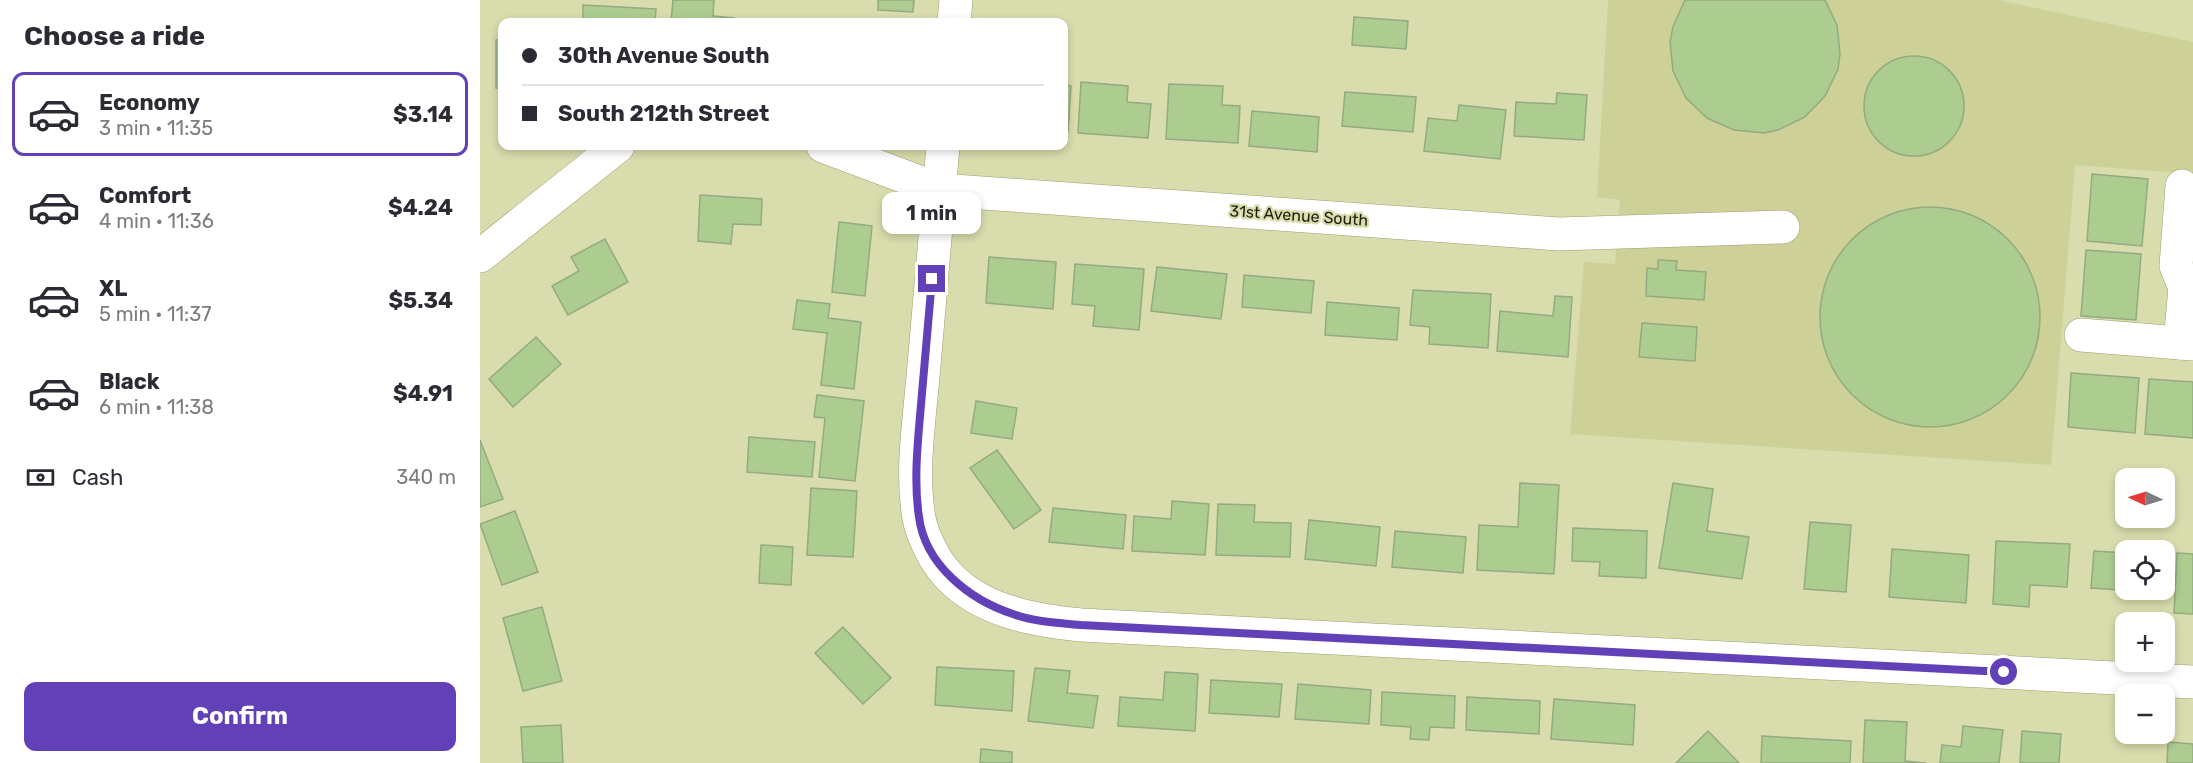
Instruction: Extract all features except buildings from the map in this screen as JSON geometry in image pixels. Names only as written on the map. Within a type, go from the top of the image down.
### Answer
[{"type":"street","points":[[954,18],[956,0]]},
{"type":"street","points":[[480,256],[613,150]]},
{"type":"street","name":"31st Avenue South","points":[[834,150],[940,190],[1559,234],[1783,227]]},
{"type":"street","points":[[943,150],[916,462],[919,519],[928,545],[942,568],[960,586],[984,601],[1013,614],[1081,625],[2193,682]]},
{"type":"street","points":[[2081,335],[2186,344],[2189,287],[2176,266],[2182,186]]},
{"type":"shaded area","points":[[1608,0],[1998,0],[2193,42],[2193,174],[2075,165],[2051,465],[1570,434],[1584,262],[1615,264],[1620,200],[1597,197]]},
{"type":"route","points":[[932,279],[916,462],[919,519],[928,545],[942,568],[960,586],[984,601],[1013,614],[1045,621],[1081,625],[2004,672]]}]
